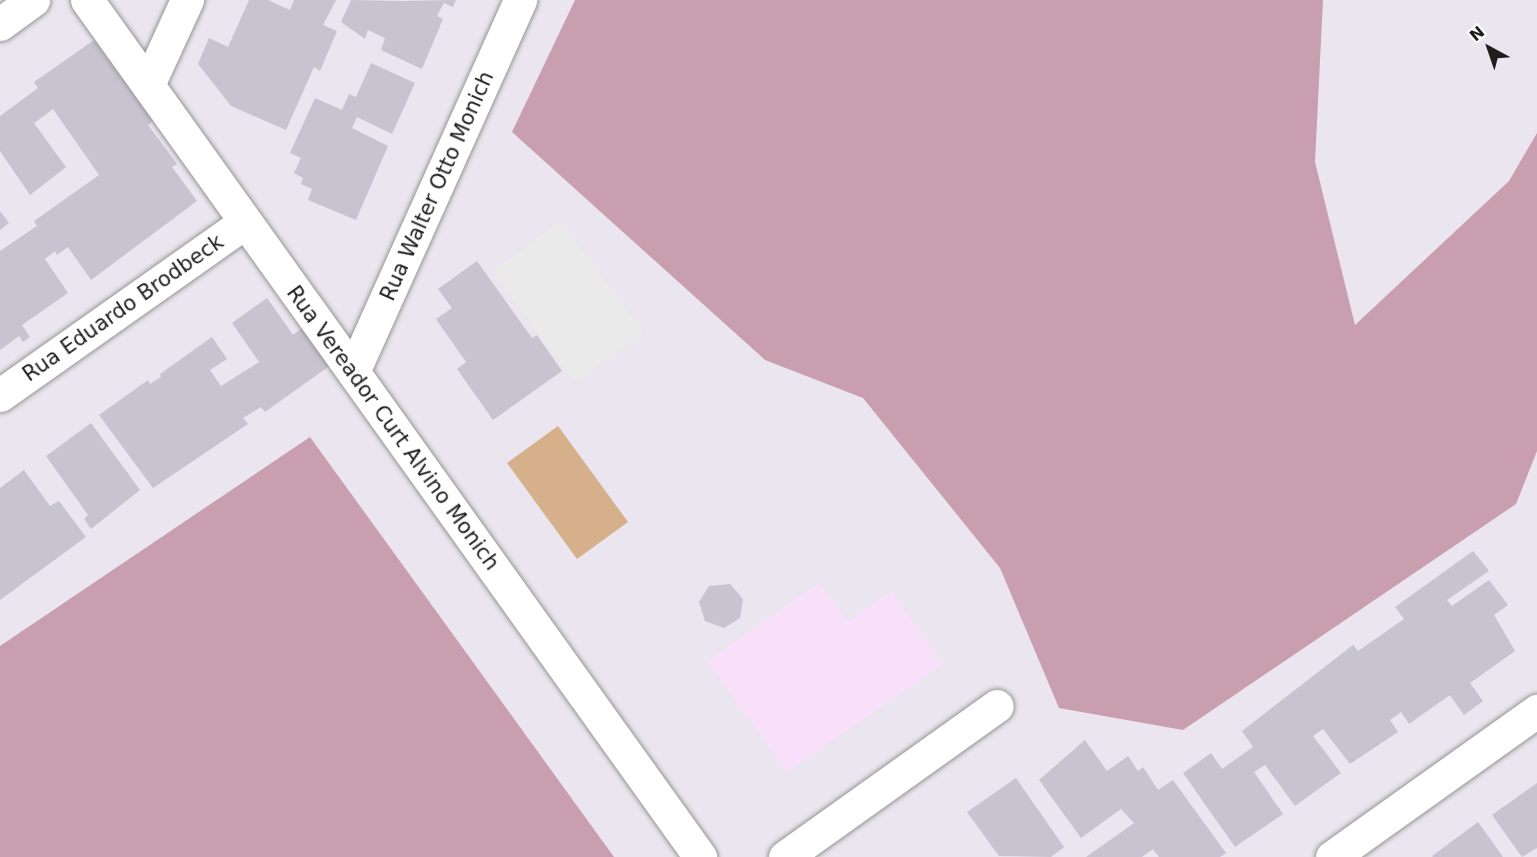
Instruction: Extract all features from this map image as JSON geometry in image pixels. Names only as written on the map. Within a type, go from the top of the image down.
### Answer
[{"type":"street","points":[[0,24],[33,0]]},
{"type":"street","name":"Rua Vereador Curt Alvino Monich","points":[[87,0],[700,857]]},
{"type":"street","points":[[148,85],[187,0]]},
{"type":"street","name":"Rua Walter Otto Monich","points":[[353,372],[520,0]]},
{"type":"street","name":"Rua Eduardo Brodbeck","points":[[0,395],[245,222]]},
{"type":"street","points":[[785,857],[997,706]]},
{"type":"street","points":[[1332,857],[1537,711]]},
{"type":"shaded area","points":[[575,0],[1323,0],[1315,162],[1355,325],[1509,181],[1537,133],[1537,451],[1516,504],[1183,730],[1059,708],[1000,568],[863,398],[765,360],[512,132]]},
{"type":"shaded area","points":[[560,221],[644,333],[574,381],[493,272]]},
{"type":"shaded area","points":[[558,426],[628,522],[577,559],[507,463]]},
{"type":"shaded area","points":[[310,437],[614,857],[0,857],[0,646]]},
{"type":"shaded area","points":[[819,583],[848,622],[892,591],[942,665],[787,772],[707,661]]},
{"type":"building","points":[[249,0],[268,0],[290,10],[294,0],[336,0],[323,25],[337,31],[320,71],[314,67],[286,130],[231,106],[198,64],[209,38],[228,47]]},
{"type":"building","points":[[351,0],[456,0],[453,7],[444,3],[437,16],[443,19],[422,69],[381,50],[385,38],[368,30],[365,39],[341,22]]},
{"type":"building","points":[[94,40],[153,121],[148,125],[177,164],[172,167],[197,201],[91,280],[68,247],[57,255],[55,251],[45,259],[68,293],[22,325],[30,337],[23,342],[19,336],[0,350],[0,251],[37,226],[34,221],[99,175],[53,109],[34,123],[66,167],[30,195],[0,151],[0,116],[38,88],[34,82]]},
{"type":"building","points":[[371,63],[415,83],[392,134],[357,117],[352,128],[388,146],[356,220],[308,200],[312,189],[301,184],[303,178],[294,173],[301,158],[290,153],[315,98],[342,110],[349,94],[356,97]]},
{"type":"building","points":[[0,211],[9,223],[0,230]]},
{"type":"building","points":[[477,261],[532,338],[537,335],[562,371],[493,420],[457,369],[466,362],[436,319],[452,308],[438,289]]},
{"type":"building","points":[[267,298],[293,335],[309,323],[335,362],[265,412],[261,407],[243,418],[248,424],[153,488],[99,415],[148,380],[150,384],[161,377],[160,374],[212,337],[227,359],[210,370],[221,386],[259,362],[232,323]]},
{"type":"building","points":[[91,423],[140,490],[91,529],[84,519],[88,515],[46,456]]},
{"type":"building","points":[[24,470],[50,506],[59,501],[86,537],[0,600],[0,488]]},
{"type":"building","points":[[1473,551],[1489,571],[1447,600],[1452,606],[1489,580],[1508,605],[1494,615],[1515,651],[1470,683],[1483,701],[1464,715],[1450,695],[1409,724],[1401,712],[1390,720],[1398,732],[1350,764],[1323,729],[1313,736],[1341,773],[1295,806],[1265,765],[1254,772],[1283,814],[1235,847],[1183,773],[1211,753],[1222,769],[1253,747],[1242,731],[1353,645],[1358,651],[1404,619],[1395,607]]},
{"type":"building","points":[[730,584],[743,599],[740,618],[724,628],[705,621],[699,602],[709,586]]},
{"type":"building","points":[[1085,740],[1107,771],[1128,756],[1138,771],[1143,767],[1158,790],[1173,780],[1226,853],[1220,857],[1159,857],[1153,849],[1142,857],[1086,857],[1134,823],[1121,809],[1081,838],[1039,780]]},
{"type":"building","points":[[1016,778],[1064,847],[1051,857],[999,856],[967,812]]},
{"type":"building","points":[[1537,783],[1537,848],[1522,857],[1492,815]]},
{"type":"building","points":[[1478,822],[1503,857],[1432,856]]}]
